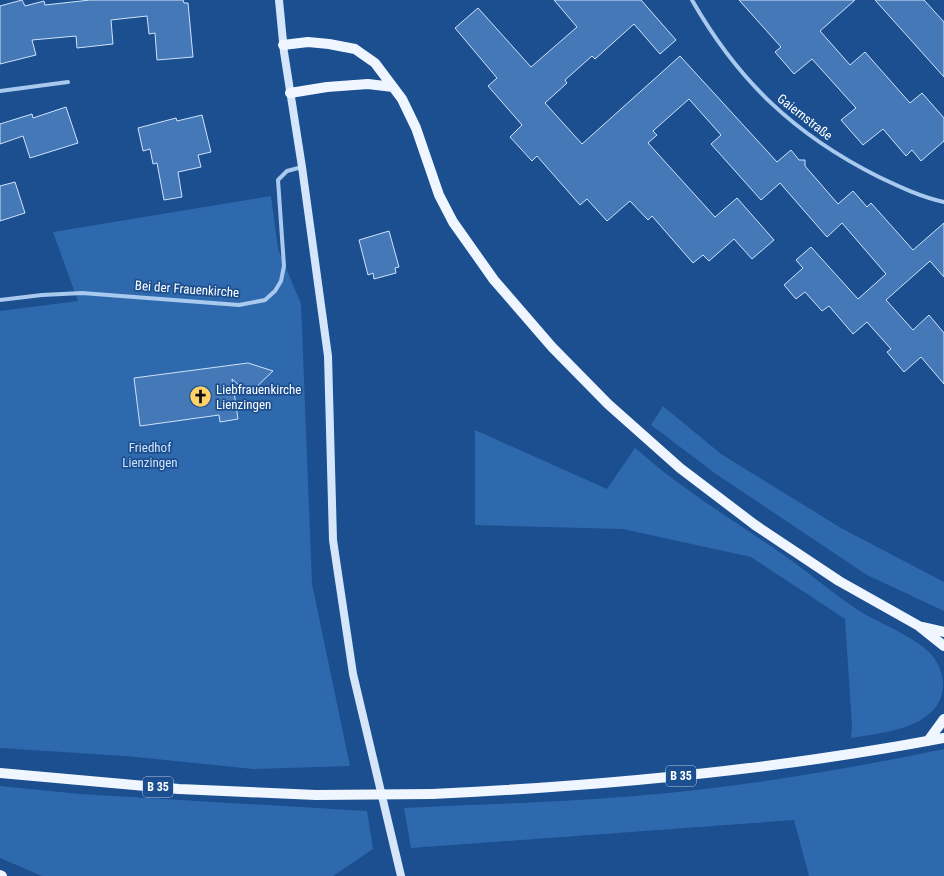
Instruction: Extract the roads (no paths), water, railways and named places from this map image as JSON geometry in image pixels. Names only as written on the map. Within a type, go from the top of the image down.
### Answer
[{"type":"main road","points":[[279,0],[283,45],[302,167],[328,356],[332,540],[353,674],[401,876]]},
{"type":"main road","points":[[283,45],[308,42],[355,49],[375,63],[402,99],[416,128],[438,196],[453,222],[494,280],[552,347],[608,404],[686,473],[755,524],[839,581],[919,626],[944,646]]},
{"type":"main road","points":[[290,93],[327,87],[368,84],[393,88]]},
{"type":"main road","points":[[919,626],[944,632]]},
{"type":"main road","points":[[928,741],[944,719]]},
{"type":"main road","name":"B 35","points":[[0,773],[172,788],[316,796],[432,794],[534,790],[640,780],[802,761],[944,738]]},
{"type":"street","name":"Gaiernstraße","points":[[692,0],[707,25],[737,68],[767,99],[804,132],[865,170],[930,199],[944,202]]},
{"type":"street","points":[[0,91],[68,82]]},
{"type":"street","name":"Bei der Frauenkirche","points":[[0,300],[42,295],[82,293],[239,304],[265,300],[275,292],[281,281],[284,266],[278,180],[287,171],[302,167]]},
{"type":"place","name":"Liebfrauenkirche Lienzingen","points":[[200,396]]},
{"type":"park label","name":"Friedhof Lienzingen","points":[[150,454]]}]
